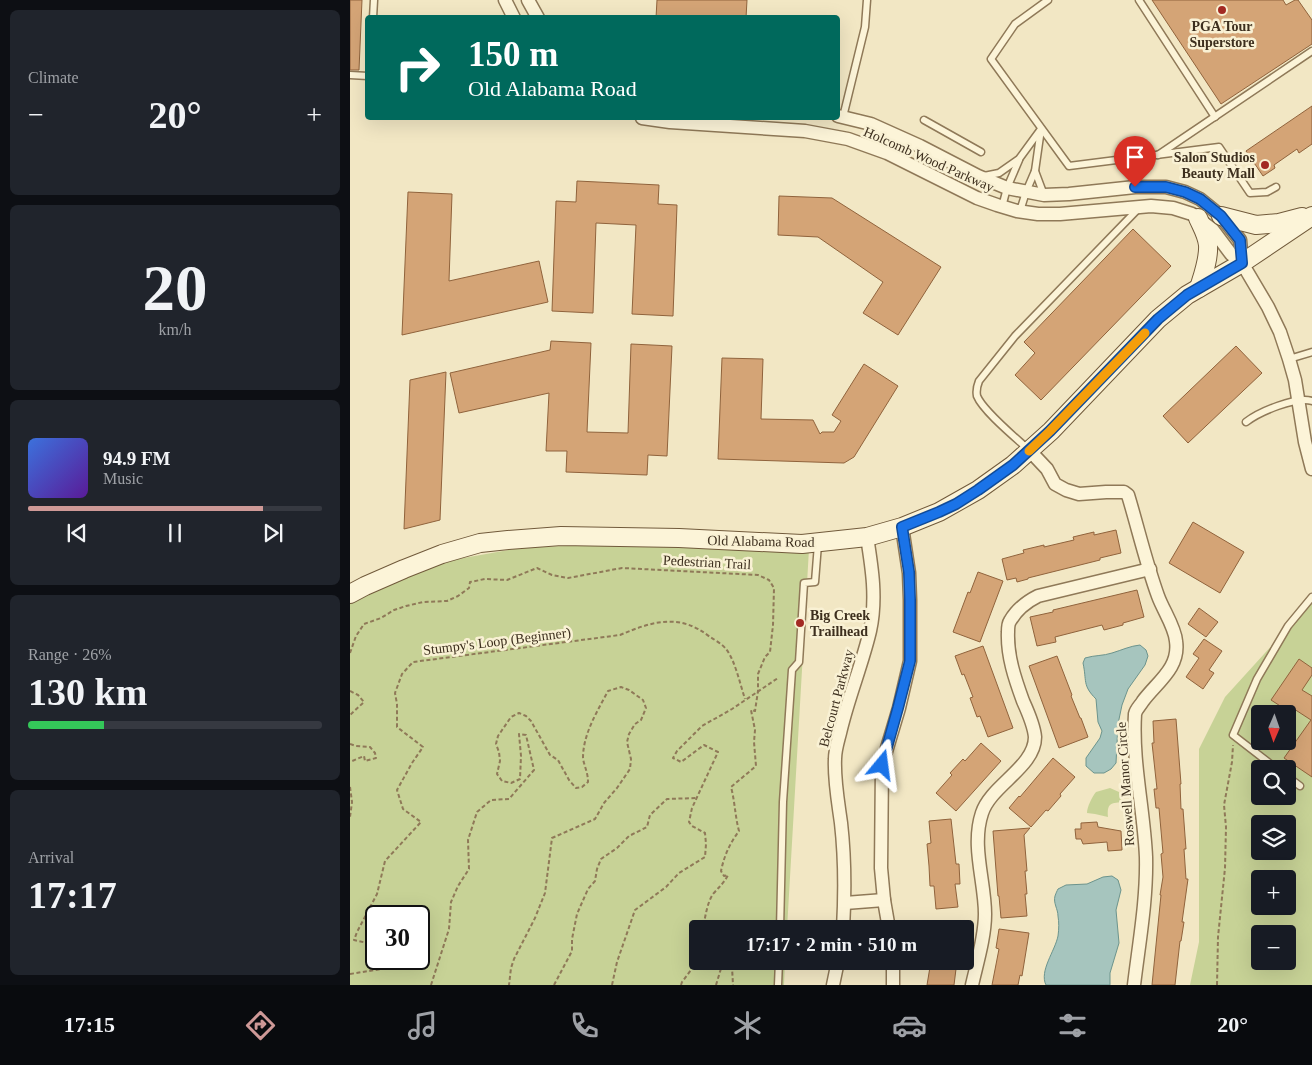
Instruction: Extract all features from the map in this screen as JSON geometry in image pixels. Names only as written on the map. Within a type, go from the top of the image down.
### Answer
[{"type":"main road","points":[[1221,216],[1256,225],[1279,223],[1312,215]]},
{"type":"main road","name":"Old Alabama Road","points":[[350,594],[442,554],[480,543],[561,536],[679,538],[802,544],[867,536],[902,527],[956,504],[1013,465],[1050,431],[1158,319],[1187,295],[1242,263],[1312,215]]},
{"type":"main road","points":[[1198,218],[1205,233],[1208,246],[1206,263],[1199,288]]},
{"type":"street","points":[[505,0],[512,15]]},
{"type":"street","points":[[528,0],[536,15]]},
{"type":"street","name":"Holcomb Wood Parkway","points":[[840,116],[871,124],[1007,188],[1044,195],[1135,187],[1166,187],[1185,192],[1200,199],[1221,216],[1240,240],[1242,263]]},
{"type":"street","name":"Holcomb Wood Parkway","points":[[656,120],[805,131],[848,139],[887,153],[977,198],[1020,211],[1038,214],[1060,214],[1151,206],[1172,208],[1192,214],[1213,230],[1231,254],[1242,263],[1268,307],[1280,332],[1308,399],[1305,442],[1312,469]]},
{"type":"street","name":"Roswell Manor Circle","points":[[1030,450],[1047,469],[1055,484],[1066,490],[1078,494],[1106,492],[1124,492],[1128,494],[1158,597],[1176,640],[1174,664],[1136,711],[1135,737],[1146,856],[1146,879],[1134,985]]},
{"type":"street","points":[[887,920],[882,868],[882,765],[910,661],[909,572],[902,527]]},
{"type":"street","name":"Belcourt Parkway","points":[[844,920],[845,903],[841,823],[837,799],[835,758],[843,721],[864,654],[872,616],[873,578],[867,536]]},
{"type":"street","points":[[972,985],[985,915],[977,839],[979,820],[988,800],[1030,756],[1034,746],[1035,736],[1031,720],[1014,677],[1008,651],[1010,621],[1024,603],[1038,596],[1150,569]]},
{"type":"street","points":[[845,903],[884,900]]},
{"type":"street","points":[[833,985],[836,970]]},
{"type":"street","points":[[893,970],[893,985]]},
{"type":"lane","points":[[373,15],[374,0]]},
{"type":"lane","points":[[840,116],[865,27],[867,0]]},
{"type":"lane","points":[[1033,0],[1038,7]]},
{"type":"lane","points":[[1048,0],[1015,24],[991,59],[1069,166],[1220,147],[1250,193],[1267,192],[1276,186]]},
{"type":"lane","points":[[1139,0],[1215,116]]},
{"type":"lane","points":[[1157,156],[1312,51]]},
{"type":"lane","points":[[350,76],[365,76]]},
{"type":"lane","points":[[924,120],[981,152]]},
{"type":"lane","points":[[1002,207],[1007,188],[1019,159],[1041,129]]},
{"type":"lane","points":[[1020,211],[1035,171],[1041,129]]},
{"type":"lane","points":[[978,176],[999,173],[1019,159]]},
{"type":"lane","points":[[1035,171],[1044,195]]},
{"type":"lane","points":[[1030,450],[982,404],[977,394],[979,381],[1015,336],[1140,207]]},
{"type":"lane","points":[[1290,359],[1312,352]]},
{"type":"lane","points":[[1246,422],[1254,416],[1274,407],[1308,399]]},
{"type":"lane","points":[[780,920],[783,802],[792,670],[799,662],[804,583],[815,582],[818,543]]},
{"type":"lane","points":[[1265,760],[1233,735],[1257,679],[1288,626],[1312,597]]},
{"type":"lane","points":[[1296,783],[1300,786]]},
{"type":"lane","points":[[778,985],[779,970]]},
{"type":"path","name":"Pedestrian Trail","points":[[350,653],[356,636],[364,624],[381,618],[394,610],[423,602],[447,601],[469,588],[470,582],[485,579],[507,580],[537,568],[552,575],[568,578],[622,568],[758,575],[770,580],[774,588],[770,652],[765,657],[758,674],[755,711],[751,710],[756,766],[731,787],[739,831],[724,858],[721,871],[724,876],[728,875],[725,882],[712,895],[705,920]]},
{"type":"path","name":"Stumpy's Loop (Beginner)","points":[[371,905],[377,894],[385,861],[421,822],[403,809],[398,790],[423,747],[397,727],[395,693],[402,674],[413,662],[620,635],[634,629],[662,622],[677,621],[702,630],[725,648],[746,699]]},
{"type":"path","points":[[612,985],[617,962],[634,910],[666,887],[679,873],[705,857],[705,834],[689,822],[692,808],[718,752],[704,745],[681,762],[673,758],[702,726],[732,709],[778,678]]},
{"type":"path","points":[[431,985],[449,930],[451,902],[458,886],[469,869],[468,840],[477,812],[491,800],[509,799],[534,770],[526,735],[519,734],[521,756],[520,779],[511,783],[502,782],[497,774],[500,761],[500,752],[496,744],[498,736],[511,717],[519,713],[526,716],[536,729],[550,755],[558,760],[569,780],[576,788],[582,787],[588,782],[588,772],[583,760],[587,734],[608,691],[621,687],[629,690],[643,700],[646,708],[641,720],[635,724],[629,734],[627,742],[631,759],[630,769],[604,803],[595,819],[552,838],[545,893],[535,918],[514,959],[509,985]]},
{"type":"path","points":[[350,691],[358,695],[364,702],[350,715]]},
{"type":"path","points":[[1217,985],[1218,937],[1225,868],[1226,827],[1224,805],[1232,762],[1233,735]]},
{"type":"path","points":[[350,744],[370,747],[375,753],[376,758],[365,760],[364,756],[350,762]]},
{"type":"path","points":[[350,787],[352,802],[350,817]]},
{"type":"path","points":[[554,985],[572,951],[572,938],[577,914],[588,888],[595,881],[601,859],[617,848],[629,836],[647,828],[650,815],[667,799],[697,798]]},
{"type":"path","name":"Stumpy's Loop (Beginner)","points":[[365,917],[354,940],[365,942]]},
{"type":"path","points":[[716,985],[723,962],[732,967],[733,985]]},
{"type":"path","points":[[350,974],[375,970]]},
{"type":"path","points":[[681,985],[691,970]]},
{"type":"green space","points":[[654,544],[809,549],[788,920],[689,920],[689,970],[785,970],[784,985],[350,985],[350,601],[424,565],[525,547]]},
{"type":"green space","points":[[1312,601],[1312,985],[1190,985],[1199,942],[1199,749],[1225,697]]},
{"type":"green space","points":[[1110,788],[1119,792],[1122,802],[1110,805],[1108,817],[1087,813],[1090,802],[1096,792]]},
{"type":"water","points":[[1140,645],[1146,650],[1148,656],[1145,665],[1128,689],[1122,705],[1118,724],[1116,763],[1104,773],[1094,773],[1086,766],[1086,758],[1100,738],[1102,731],[1098,722],[1096,699],[1087,686],[1083,663],[1085,658],[1109,654]]},
{"type":"water","points":[[1112,876],[1118,880],[1121,890],[1116,910],[1119,943],[1110,973],[1110,985],[1046,985],[1044,974],[1056,942],[1059,926],[1055,904],[1055,895],[1058,889],[1066,885],[1087,884],[1103,877]]},
{"type":"building","points":[[350,0],[362,0],[359,70],[350,70]]},
{"type":"building","points":[[657,0],[747,0],[746,15],[656,15]]},
{"type":"building","points":[[1152,0],[1283,0],[1286,5],[1298,0],[1312,20],[1312,44],[1221,104]]},
{"type":"building","points":[[1312,106],[1312,144],[1299,153],[1297,149],[1274,165],[1275,168],[1263,176],[1246,151]]},
{"type":"building","points":[[577,181],[659,185],[658,204],[677,205],[673,316],[632,314],[636,225],[596,223],[593,313],[552,311],[556,201],[576,202]]},
{"type":"building","points":[[408,192],[452,194],[449,281],[539,261],[548,302],[402,335]]},
{"type":"building","points":[[779,196],[832,198],[941,267],[898,335],[863,313],[883,282],[818,237],[778,235]]},
{"type":"building","points":[[1133,229],[1171,266],[1041,400],[1015,375],[1035,353],[1024,342]]},
{"type":"building","points":[[551,341],[591,343],[587,432],[628,433],[631,344],[672,346],[667,456],[648,455],[647,475],[566,472],[567,451],[546,451],[549,393],[459,413],[450,373],[550,350]]},
{"type":"building","points":[[1236,346],[1262,373],[1188,443],[1163,416]]},
{"type":"building","points":[[722,358],[763,359],[761,419],[813,420],[820,434],[822,432],[834,432],[841,421],[832,415],[864,364],[898,386],[854,457],[844,463],[718,459]]},
{"type":"building","points":[[446,372],[440,520],[404,529],[410,380]]},
{"type":"building","points":[[1193,522],[1244,552],[1220,593],[1169,563]]},
{"type":"building","points":[[1116,530],[1121,553],[1017,582],[1016,578],[1007,580],[1002,559],[1024,553],[1023,550],[1074,540],[1073,537],[1094,532],[1094,535]]},
{"type":"building","points":[[978,572],[1003,581],[980,642],[953,632],[968,592],[970,593]]},
{"type":"building","points":[[1137,590],[1144,617],[1104,630],[1102,625],[1055,637],[1056,642],[1037,646],[1030,617]]},
{"type":"building","points":[[1199,608],[1218,622],[1206,637],[1188,624]]},
{"type":"building","points":[[1204,639],[1222,651],[1209,670],[1214,673],[1203,689],[1186,677],[1199,658],[1193,654]]},
{"type":"building","points":[[983,646],[1013,728],[988,737],[980,716],[977,717],[970,698],[973,697],[955,656]]},
{"type":"building","points":[[1057,656],[1088,737],[1059,748],[1029,666]]},
{"type":"building","points":[[1299,659],[1312,668],[1312,675],[1302,690],[1312,696],[1312,777],[1296,766],[1296,760],[1284,758],[1290,750],[1296,750],[1296,741],[1311,720],[1296,710],[1296,705],[1279,705],[1271,700]]},
{"type":"building","points":[[1176,719],[1181,809],[1183,809],[1186,849],[1184,849],[1186,879],[1188,879],[1175,985],[1152,985],[1163,877],[1159,808],[1156,808],[1154,789],[1157,789],[1152,743],[1154,743],[1153,721]]},
{"type":"building","points":[[981,743],[1001,761],[956,811],[936,793],[952,775],[950,773],[963,759],[965,761]]},
{"type":"building","points":[[1053,758],[1075,777],[1048,811],[1046,810],[1031,827],[1009,808]]},
{"type":"building","points":[[951,819],[956,864],[959,864],[960,884],[955,884],[958,907],[936,909],[934,886],[930,886],[927,844],[931,843],[929,821]]},
{"type":"building","points":[[1097,822],[1098,827],[1121,831],[1122,850],[1108,851],[1107,842],[1083,844],[1081,839],[1076,839],[1075,829],[1081,829],[1081,823]]},
{"type":"building","points":[[1030,828],[1024,835],[1027,871],[1025,871],[1027,894],[1025,894],[1027,916],[1001,918],[993,831]]},
{"type":"building","points":[[999,929],[1029,933],[1022,976],[1020,975],[1018,985],[992,985],[999,949],[996,948]]},
{"type":"building","points":[[930,970],[956,970],[954,985],[927,985]]},
{"type":"slow traffic","points":[[1029,451],[1145,333]]},
{"type":"place","name":"PGA Tour Superstore","points":[[1222,10]]},
{"type":"place","name":"Salon Studios Beauty Mall","points":[[1265,165]]},
{"type":"place","name":"Big Creek Trailhead","points":[[800,623]]},
{"type":"route","points":[[882,765],[910,661],[909,572],[902,527],[956,504],[1013,465],[1050,431],[1158,319],[1187,295],[1242,263],[1240,240],[1221,216],[1200,199],[1185,192],[1166,187],[1135,187]]}]
